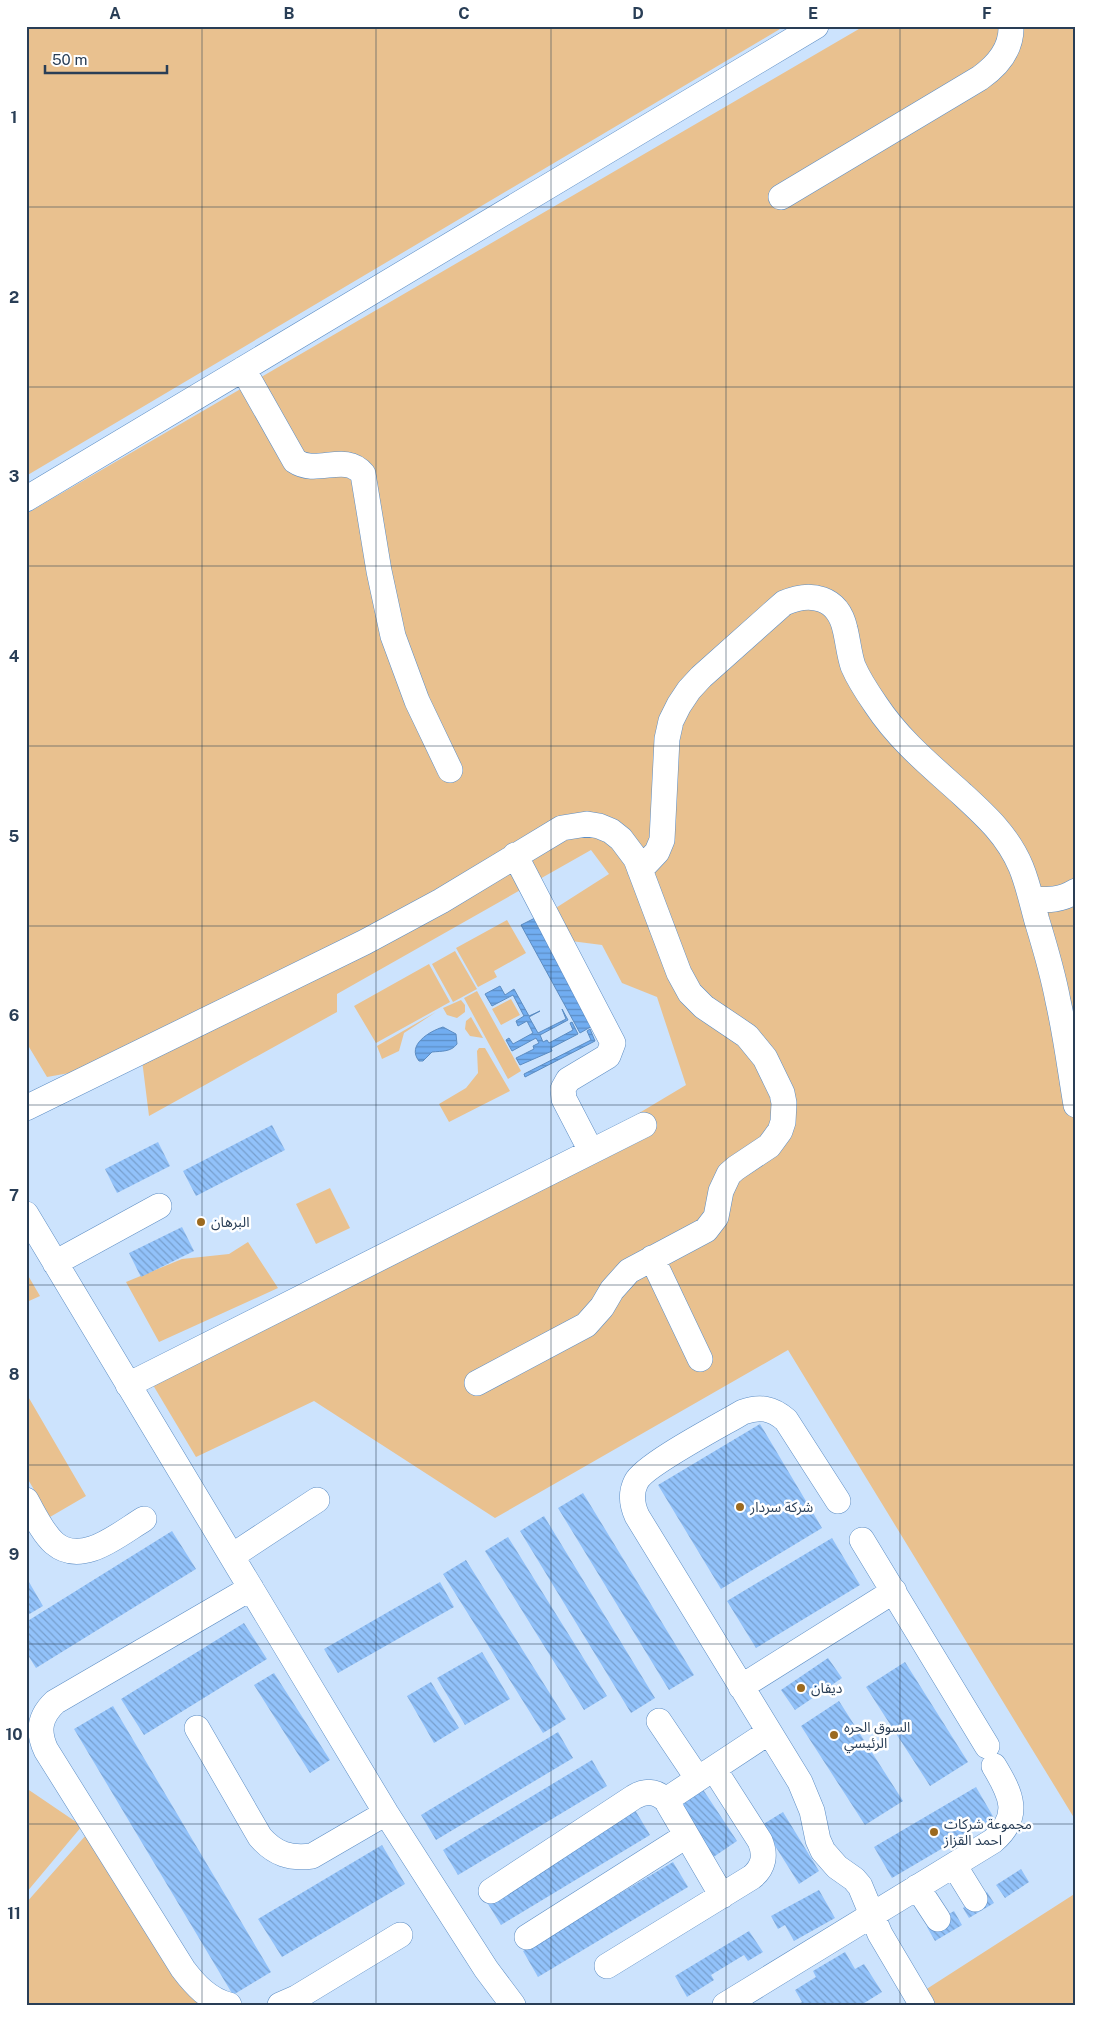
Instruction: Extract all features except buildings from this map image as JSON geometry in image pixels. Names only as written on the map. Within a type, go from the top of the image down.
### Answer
[{"type":"lane","points":[[26,499],[816,26]]},
{"type":"lane","points":[[781,197],[980,78],[995,67],[1006,51],[1012,32],[1011,26]]},
{"type":"lane","points":[[243,369],[295,461],[314,468],[328,464],[346,464],[354,466],[364,474],[379,571],[393,636],[416,701],[450,770]]},
{"type":"lane","points":[[640,870],[657,852],[662,840],[667,739],[671,721],[689,690],[784,603],[796,598],[809,596],[827,602],[841,616],[853,665],[864,687],[891,727],[990,820],[1008,842],[1021,866],[1058,1000],[1076,1105]]},
{"type":"lane","points":[[26,1108],[365,942],[441,900],[562,828],[587,824],[611,831],[630,848],[684,983],[704,1007],[734,1026],[756,1046],[772,1071],[784,1103],[783,1122],[780,1131],[768,1146],[729,1174],[721,1191],[716,1217],[699,1235],[629,1271],[620,1280],[595,1317],[586,1325],[477,1383]]},
{"type":"lane","points":[[515,855],[613,1043],[608,1056],[568,1080],[563,1089],[564,1099],[591,1152]]},
{"type":"lane","points":[[1031,898],[1059,899],[1076,891]]},
{"type":"lane","points":[[128,1385],[644,1124]]},
{"type":"lane","points":[[42,1254],[159,1206]]},
{"type":"lane","points":[[26,1214],[42,1254],[128,1385],[386,1813],[486,1969],[502,2002]]},
{"type":"lane","points":[[652,1258],[700,1360]]},
{"type":"lane","points":[[838,1501],[786,1420],[777,1412],[766,1408],[754,1408],[743,1412],[650,1468],[636,1481],[632,1498],[637,1516],[800,1782],[812,1811],[818,1840],[823,1851],[837,1867],[860,1886],[890,1951],[922,2005]]},
{"type":"lane","points":[[26,1500],[47,1535],[54,1543],[64,1549],[75,1552],[97,1547],[144,1518]]},
{"type":"lane","points":[[232,1556],[317,1500]]},
{"type":"lane","points":[[739,2001],[872,1914],[992,1841],[1007,1826],[1010,1816],[1010,1795],[990,1756],[894,1591],[862,1540]]},
{"type":"lane","points":[[229,2005],[208,1996],[194,1984],[183,1969],[46,1750],[40,1729],[47,1709],[56,1702],[251,1588]]},
{"type":"lane","points":[[741,1687],[894,1591]]},
{"type":"lane","points":[[607,1966],[758,1873],[764,1861],[760,1841],[706,1774],[659,1721]]},
{"type":"lane","points":[[197,1728],[260,1837],[268,1846],[278,1852],[295,1857],[312,1856],[386,1813]]},
{"type":"lane","points":[[666,1800],[769,1732]]},
{"type":"lane","points":[[491,1891],[640,1794],[654,1793],[666,1800],[722,1896]]},
{"type":"lane","points":[[528,1937],[686,1836]]},
{"type":"lane","points":[[954,1864],[975,1898]]},
{"type":"lane","points":[[917,1887],[938,1920]]},
{"type":"lane","points":[[280,2005],[296,1998],[400,1935]]},
{"type":"shaded area","points":[[26,26],[1076,26],[1076,2005],[26,2005]]},
{"type":"shaded area","points":[[26,26],[595,28],[597,26],[785,26],[26,476]]},
{"type":"shaded area","points":[[864,26],[1076,26],[1076,1821],[788,1350],[495,1518],[314,1401],[196,1457],[150,1380],[594,1140],[686,1085],[657,997],[622,983],[602,945],[571,941],[551,911],[609,874],[591,850],[337,994],[337,1012],[149,1116],[142,1060],[47,1077],[26,1042],[26,514]]},
{"type":"shaded area","points":[[507,920],[526,953],[494,971],[497,977],[478,987],[456,948]]},
{"type":"shaded area","points":[[455,951],[477,989],[453,1002],[432,964]]},
{"type":"shaded area","points":[[429,964],[450,1002],[376,1043],[354,1006]]},
{"type":"shaded area","points":[[477,991],[521,1071],[508,1079],[464,998]]},
{"type":"shaded area","points":[[511,999],[520,1015],[501,1025],[492,1009]]},
{"type":"shaded area","points":[[461,1000],[465,1005],[465,1012],[457,1018],[447,1015],[443,1008]]},
{"type":"shaded area","points":[[436,1012],[404,1033],[399,1051],[382,1059],[377,1046]]},
{"type":"shaded area","points":[[471,1017],[483,1038],[470,1036],[465,1029],[466,1021]]},
{"type":"shaded area","points":[[479,1048],[485,1048],[510,1091],[449,1122],[439,1104],[466,1088],[478,1073],[477,1051]]},
{"type":"shaded area","points":[[330,1188],[350,1228],[316,1244],[296,1204]]},
{"type":"shaded area","points":[[248,1242],[278,1288],[159,1342],[126,1282],[182,1259],[229,1254]]},
{"type":"shaded area","points":[[26,1272],[40,1296],[29,1301],[26,1305]]},
{"type":"shaded area","points":[[26,1393],[86,1496],[50,1517],[26,1476]]},
{"type":"shaded area","points":[[26,1788],[82,1826],[26,1893]]},
{"type":"shaded area","points":[[94,1826],[206,2005],[26,2005],[26,1903]]},
{"type":"shaded area","points":[[1076,1893],[1076,2005],[931,2005],[922,1992]]},
{"type":"water","points":[[535,918],[594,1025],[580,1033],[521,925]]},
{"type":"water","points":[[500,986],[505,995],[514,989],[529,1016],[540,1011],[529,1017],[538,1033],[566,1019],[562,1009],[568,1020],[540,1035],[543,1042],[547,1040],[549,1043],[573,1030],[570,1023],[572,1022],[578,1034],[551,1048],[552,1051],[520,1065],[516,1058],[534,1049],[533,1046],[539,1043],[536,1038],[512,1051],[506,1040],[509,1038],[513,1044],[533,1033],[527,1021],[518,1026],[516,1021],[524,1016],[513,995],[492,1006],[485,994]]},
{"type":"water","points":[[443,1027],[456,1034],[457,1044],[455,1047],[449,1050],[432,1052],[423,1061],[419,1061],[415,1050],[417,1044],[426,1035]]},
{"type":"water","points":[[590,1029],[595,1041],[525,1077],[524,1074],[591,1040],[587,1031]]},
{"type":"place","name":"البرهان","points":[[201,1222]]},
{"type":"place","name":"شركة سردار","points":[[740,1507]]},
{"type":"place","name":"ديفان","points":[[801,1688]]},
{"type":"place","name":"السوق الحره الرئيسي","points":[[834,1735]]},
{"type":"place","name":"مجموعة شركات احمد القزاز","points":[[934,1832]]}]
